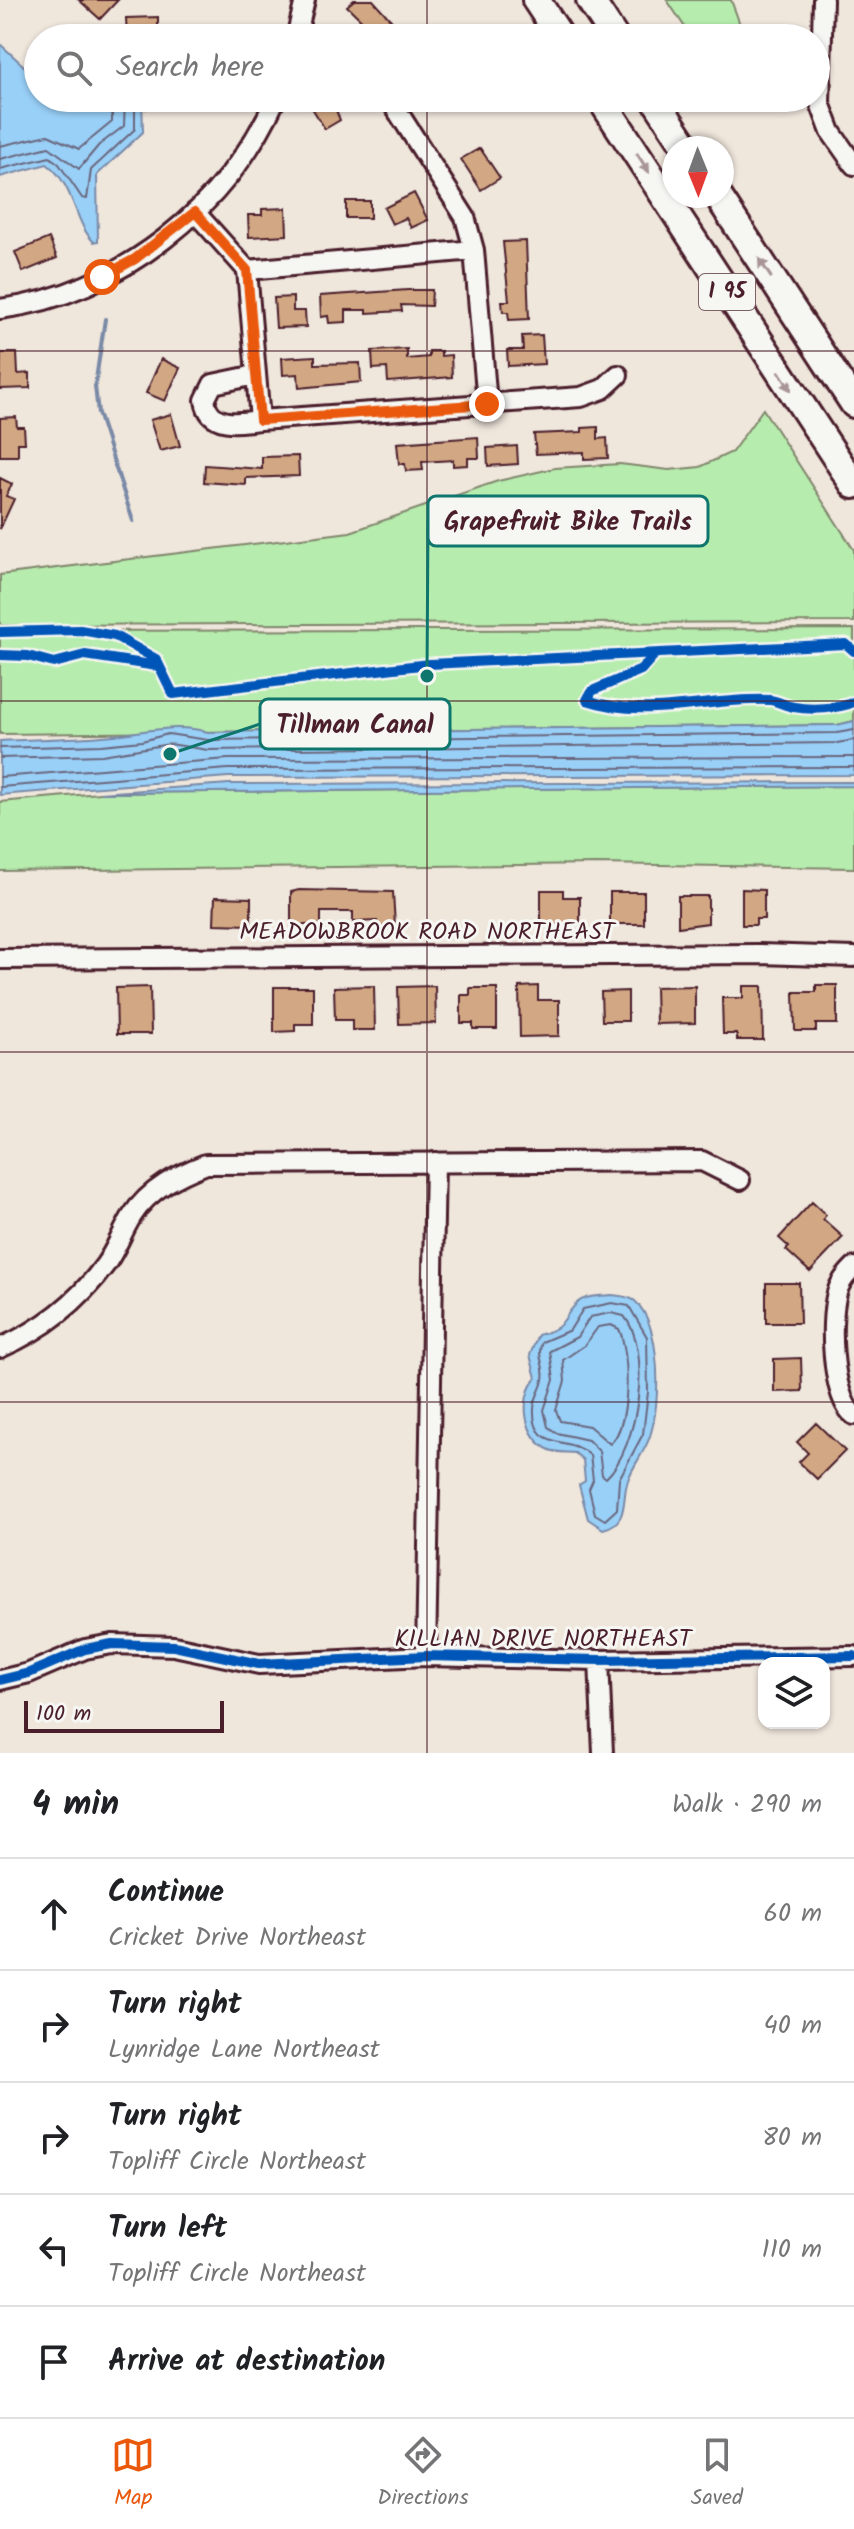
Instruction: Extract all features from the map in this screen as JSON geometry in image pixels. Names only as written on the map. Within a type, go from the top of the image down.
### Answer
[{"type":"highway","points":[[536,0],[552,24]]},
{"type":"highway","points":[[590,0],[606,24]]},
{"type":"highway","name":"I 95","points":[[609,112],[854,485]]},
{"type":"highway","points":[[663,112],[679,136]]},
{"type":"highway","name":"I 95","points":[[726,208],[854,404]]},
{"type":"street","points":[[300,24],[305,0]]},
{"type":"street","points":[[822,24],[823,0]]},
{"type":"street","points":[[0,309],[36,305],[102,277],[135,259],[195,212],[247,150],[268,112]]},
{"type":"street","points":[[398,112],[465,217],[474,250],[487,404]]},
{"type":"street","points":[[823,112],[831,132],[851,155]]},
{"type":"street","points":[[195,212],[247,270],[260,420]]},
{"type":"street","points":[[247,270],[474,250]]},
{"type":"street","points":[[256,375],[213,384],[205,400],[209,413],[221,421],[260,420],[581,397],[603,389],[618,375]]},
{"type":"street","name":"MEADOWBROOK ROAD NORTHEAST","points":[[0,959],[760,954],[854,957]]},
{"type":"street","points":[[0,1348],[24,1338],[86,1289],[141,1205],[174,1176],[206,1164],[702,1161],[740,1180]]},
{"type":"street","points":[[426,1656],[435,1162]]},
{"type":"street","points":[[854,1267],[839,1286],[835,1360],[838,1391],[854,1415]]},
{"type":"street","name":"KILLIAN DRIVE NORTHEAST","points":[[0,1680],[29,1673],[85,1649],[112,1644],[174,1646],[259,1664],[426,1656],[599,1660],[854,1656]]},
{"type":"street","points":[[599,1660],[607,1749]]},
{"type":"green space","points":[[667,0],[731,0],[740,24],[683,24]]},
{"type":"green space","points":[[763,409],[854,550],[854,622],[0,625],[0,575],[350,532],[498,481],[555,468],[620,464],[669,470],[700,467],[732,452]]},
{"type":"green space","points":[[854,629],[854,721],[837,725],[0,734],[0,631]]},
{"type":"green space","points":[[854,786],[854,868],[596,864],[0,871],[0,802],[100,793]]},
{"type":"water","points":[[0,44],[24,66],[24,112],[142,112],[143,132],[97,175],[98,241],[94,242],[87,234],[63,182],[47,164],[0,177]]},
{"type":"water","points":[[854,721],[854,775],[228,777],[0,795],[0,741],[116,735],[168,728],[208,732],[837,725]]},
{"type":"water","points":[[854,782],[854,786],[100,793],[229,784]]},
{"type":"water","points":[[612,1295],[633,1299],[644,1313],[655,1346],[657,1385],[654,1422],[645,1448],[628,1480],[621,1516],[612,1526],[603,1529],[588,1519],[579,1485],[585,1481],[583,1460],[575,1453],[552,1451],[541,1445],[529,1428],[526,1407],[530,1387],[536,1378],[530,1355],[538,1335],[559,1327],[579,1301],[593,1296]]},
{"type":"building","points":[[79,0],[118,0],[100,19]]},
{"type":"building","points":[[354,0],[373,0],[394,24],[366,24],[347,6]]},
{"type":"building","points":[[158,17],[158,24],[126,24],[126,18]]},
{"type":"building","points":[[315,112],[337,112],[340,120],[325,129]]},
{"type":"building","points":[[480,148],[500,178],[481,190],[461,159]]},
{"type":"building","points":[[414,193],[428,220],[411,228],[406,218],[392,224],[384,208]]},
{"type":"building","points":[[346,201],[370,201],[370,218],[346,218]]},
{"type":"building","points":[[286,208],[287,235],[249,237],[248,215],[262,215],[262,209]]},
{"type":"building","points":[[49,238],[57,258],[23,272],[15,252]]},
{"type":"building","points":[[526,241],[529,319],[509,320],[508,312],[503,312],[502,301],[509,301],[503,242]]},
{"type":"building","points":[[432,290],[431,306],[401,305],[402,311],[367,313],[367,310],[346,310],[346,322],[329,323],[328,316],[321,317],[320,296]]},
{"type":"building","points":[[293,297],[293,311],[305,311],[306,327],[276,328],[274,298]]},
{"type":"building","points":[[542,335],[544,364],[508,366],[507,350],[523,350],[522,336]]},
{"type":"building","points":[[407,349],[407,359],[429,357],[429,351],[441,351],[441,356],[451,355],[452,377],[388,382],[387,368],[373,369],[372,351]]},
{"type":"building","points":[[1,353],[17,353],[18,374],[30,373],[30,388],[0,389]]},
{"type":"building","points":[[315,356],[315,364],[360,363],[361,382],[299,388],[298,374],[283,375],[282,358]]},
{"type":"building","points":[[161,359],[180,368],[165,401],[146,393]]},
{"type":"building","points":[[171,414],[180,446],[160,451],[150,420]]},
{"type":"building","points":[[16,417],[17,427],[24,427],[25,443],[18,443],[18,456],[0,456],[0,418]]},
{"type":"building","points":[[598,427],[598,439],[607,438],[608,458],[584,459],[584,452],[536,454],[534,434],[582,432],[582,428]]},
{"type":"building","points":[[478,437],[479,458],[468,458],[468,465],[453,466],[453,460],[422,462],[423,470],[406,471],[405,464],[399,464],[397,443]]},
{"type":"building","points":[[517,446],[518,464],[488,466],[487,448]]},
{"type":"building","points":[[298,456],[299,476],[246,478],[246,485],[204,482],[205,465],[262,469],[262,457]]},
{"type":"building","points":[[0,478],[12,484],[6,496],[14,499],[0,529]]},
{"type":"building","points":[[742,889],[764,890],[764,919],[756,919],[756,925],[742,925]]},
{"type":"building","points":[[541,890],[563,890],[563,897],[580,897],[580,922],[541,926]]},
{"type":"building","points":[[291,892],[393,892],[395,926],[377,927],[377,921],[353,922],[353,912],[321,912],[321,925],[291,925]]},
{"type":"building","points":[[610,892],[644,892],[644,924],[610,924]]},
{"type":"building","points":[[678,896],[708,896],[708,923],[678,927]]},
{"type":"building","points":[[215,897],[251,898],[251,925],[214,924]]},
{"type":"building","points":[[816,985],[837,985],[837,1024],[816,1024],[816,1031],[795,1031],[794,992],[816,992]]},
{"type":"building","points":[[374,986],[375,1030],[352,1030],[352,1020],[335,1020],[334,987]]},
{"type":"building","points":[[435,986],[436,1023],[399,1024],[398,987]]},
{"type":"building","points":[[538,986],[538,1000],[559,1000],[559,1036],[520,1037],[519,987]]},
{"type":"building","points":[[695,986],[695,1023],[656,1024],[655,987]]},
{"type":"building","points":[[743,986],[762,986],[763,1040],[737,1040],[737,1034],[723,1034],[722,998],[743,998]]},
{"type":"building","points":[[150,987],[151,1034],[117,1034],[116,988]]},
{"type":"building","points":[[274,987],[313,987],[313,1024],[295,1024],[295,1031],[274,1032]]},
{"type":"building","points":[[470,988],[497,988],[497,1029],[473,1029],[473,1023],[461,1023],[461,995],[470,995]]},
{"type":"building","points":[[628,991],[628,1021],[602,1021],[601,992]]},
{"type":"building","points":[[812,1202],[826,1215],[823,1219],[843,1237],[810,1272],[786,1250],[789,1247],[779,1238]]},
{"type":"building","points":[[766,1283],[799,1283],[800,1323],[766,1323]]},
{"type":"building","points":[[801,1358],[802,1391],[774,1392],[774,1359]]},
{"type":"building","points":[[816,1423],[845,1451],[817,1479],[799,1462],[808,1453],[797,1442]]},
{"type":"waterway","points":[[105,319],[95,386],[98,413],[133,521]]},
{"type":"cycle path","points":[[0,632],[80,630],[115,636],[156,659],[173,694],[429,664],[846,644],[854,651]]},
{"type":"cycle path","points":[[655,654],[641,670],[592,691],[587,700],[632,708],[770,700],[816,709],[854,702]]},
{"type":"cycle path","points":[[0,655],[28,656],[54,663],[85,655],[157,666]]},
{"type":"cycle path","points":[[0,1680],[29,1673],[85,1649],[112,1644],[174,1646],[259,1664],[426,1656],[599,1660],[854,1656]]},
{"type":"place","name":"Grapefruit Bike Trails","points":[[427,676]]},
{"type":"place","name":"Tillman Canal","points":[[170,754]]},
{"type":"route","points":[[102,277],[168,236],[195,212],[247,270],[260,420],[487,404]]}]
